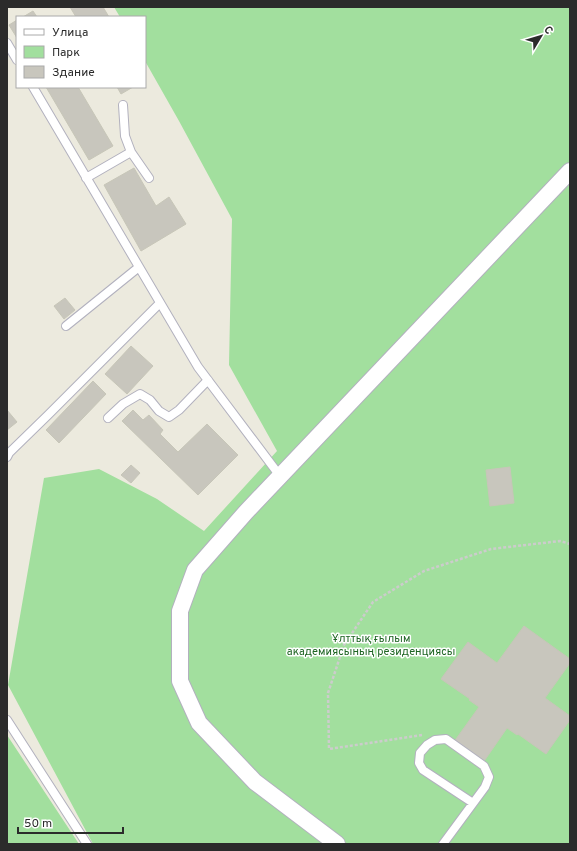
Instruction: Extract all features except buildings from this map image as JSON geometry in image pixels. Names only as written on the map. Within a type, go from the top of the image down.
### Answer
[{"type":"street","points":[[337,844],[255,782],[199,724],[180,681],[180,612],[196,570],[246,512],[570,171]]},
{"type":"lane","points":[[7,43],[16,58]]},
{"type":"lane","points":[[34,88],[198,367],[280,476]]},
{"type":"lane","points":[[123,105],[125,136],[132,152],[149,178]]},
{"type":"lane","points":[[86,178],[132,152]]},
{"type":"lane","points":[[66,326],[139,267]]},
{"type":"lane","points":[[7,457],[160,303]]},
{"type":"lane","points":[[108,418],[123,404],[140,394],[150,400],[159,412],[169,417],[179,410],[208,380]]},
{"type":"lane","points":[[7,720],[87,844]]},
{"type":"lane","points":[[443,844],[485,787],[489,777],[484,766],[446,739],[435,740],[427,745],[420,753],[419,763],[423,770],[473,803]]},
{"type":"path","points":[[424,735],[329,749],[328,693],[344,645],[373,602],[424,571],[491,549],[560,541],[570,544]]},
{"type":"green space","name":"Ұлттық ғылым академиясының резиденциясы","points":[[114,7],[570,7],[570,844],[93,844],[8,685],[44,478],[99,469],[157,499],[204,531],[277,451],[229,365],[232,219],[146,63],[146,16],[119,16]]},
{"type":"green space","points":[[7,735],[79,844],[7,844]]}]
